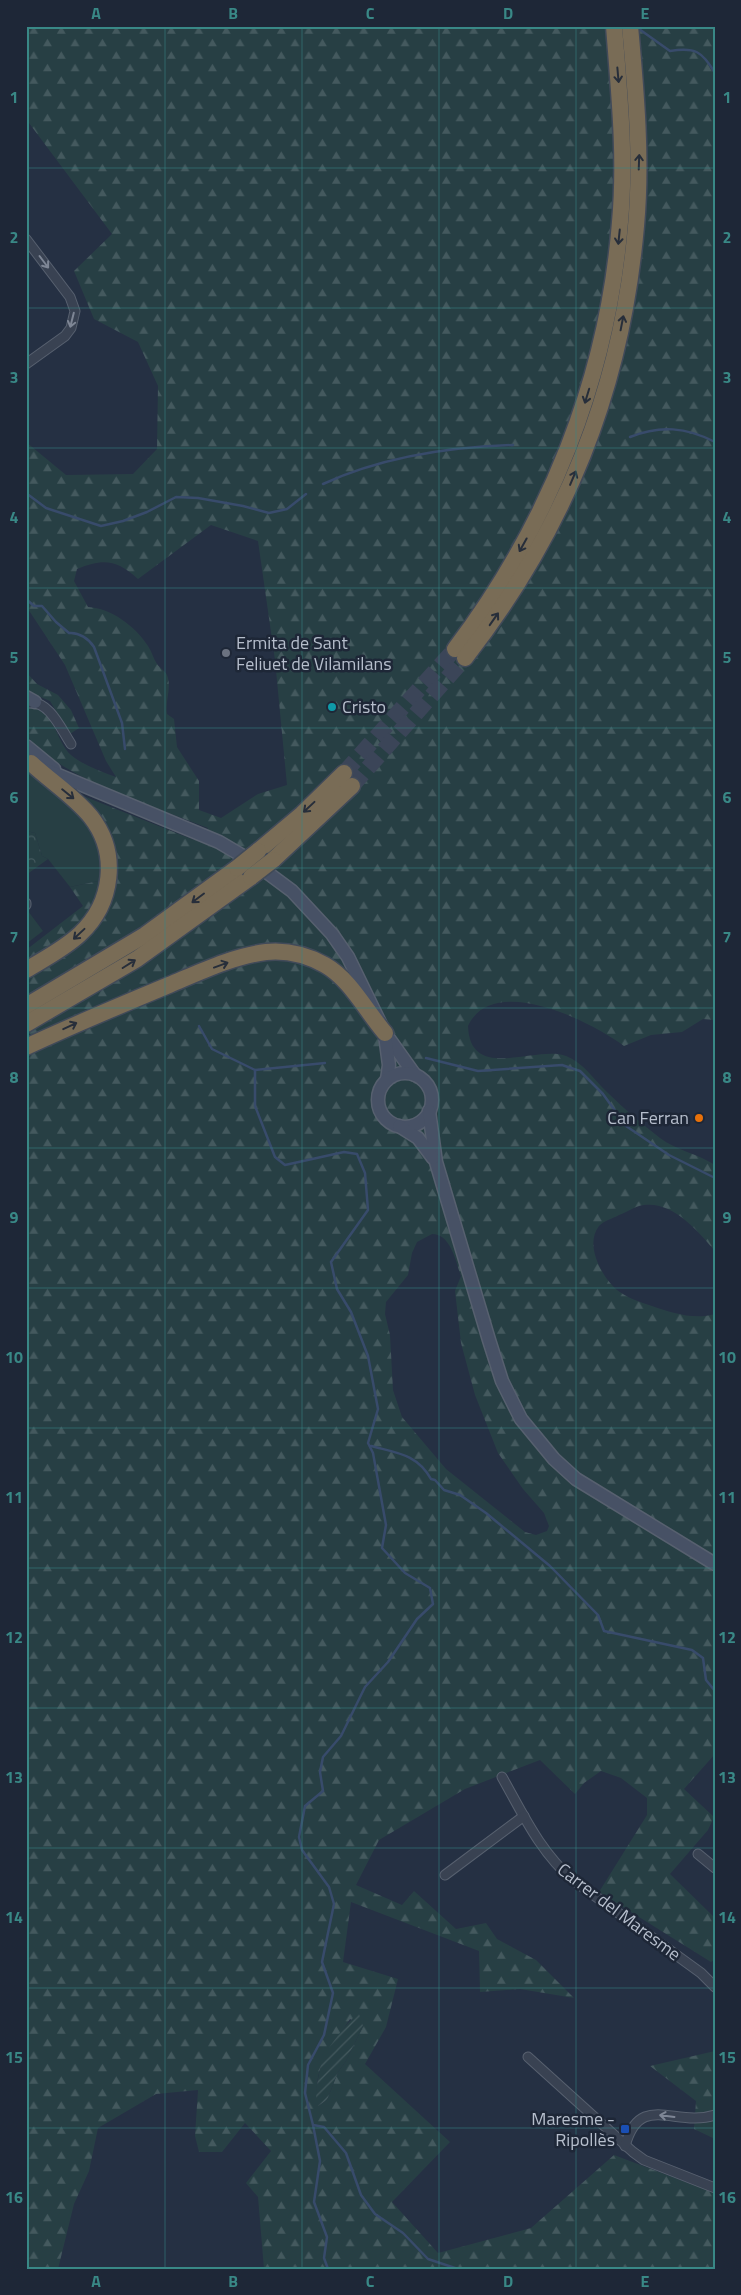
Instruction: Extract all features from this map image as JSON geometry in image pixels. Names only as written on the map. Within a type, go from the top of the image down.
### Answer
[{"type":"highway","points":[[614,26],[622,152],[620,220],[613,285],[594,371],[566,457],[546,501],[460,654],[524,576],[548,534],[589,439],[612,368],[629,286],[636,225],[639,152],[630,26]]},
{"type":"highway","points":[[26,970],[71,942],[92,922],[106,894],[110,866],[101,833],[90,816],[76,801],[29,761]]},
{"type":"highway","points":[[26,1006],[138,939],[237,868],[348,779],[273,860],[251,877],[137,959],[26,1024]]},
{"type":"highway","points":[[26,1047],[82,1021],[196,974],[245,956],[268,952],[301,955],[325,965],[341,977],[385,1033]]},
{"type":"main road","points":[[26,746],[62,775]]},
{"type":"main road","points":[[29,761],[219,842],[270,874],[303,901],[332,934],[348,957],[385,1033],[416,1075],[426,1083],[430,1092],[431,1102],[428,1111],[418,1123],[399,1126]]},
{"type":"main road","points":[[385,1033],[389,1065],[387,1080],[379,1093],[379,1108],[386,1118],[418,1138],[436,1162]]},
{"type":"main road","points":[[387,1080],[401,1073],[416,1075]]},
{"type":"main road","points":[[428,1111],[436,1162],[502,1382],[520,1419],[554,1459],[576,1479],[715,1564]]},
{"type":"street","points":[[26,239],[70,296],[74,311],[71,328],[66,336],[26,364]]},
{"type":"street","points":[[29,701],[48,709],[71,744]]},
{"type":"street","name":"Carrer del Maresme","points":[[502,1777],[540,1845],[555,1865],[714,1985]]},
{"type":"street","points":[[445,1875],[524,1816]]},
{"type":"street","points":[[698,1854],[715,1868]]},
{"type":"street","points":[[528,2057],[625,2146],[644,2160],[715,2188]]},
{"type":"street","points":[[625,2146],[632,2124],[644,2115],[655,2114],[690,2119],[715,2114]]},
{"type":"green space","points":[[26,26],[715,26],[715,1020],[703,1019],[682,1032],[651,1035],[624,1046],[590,1025],[567,1015],[520,1002],[498,1003],[481,1010],[468,1026],[472,1043],[480,1053],[492,1058],[553,1054],[572,1059],[584,1067],[627,1111],[660,1138],[715,1165],[715,1251],[684,1219],[665,1208],[655,1205],[638,1207],[604,1222],[599,1226],[593,1242],[594,1251],[601,1269],[611,1284],[625,1295],[660,1309],[683,1315],[707,1316],[715,1314],[715,1754],[684,1789],[714,1817],[708,1830],[670,1874],[715,1918],[715,1959],[711,1962],[599,1892],[647,1815],[647,1798],[621,1778],[601,1771],[584,1783],[575,1794],[540,1760],[465,1789],[379,1840],[356,1885],[402,1905],[414,1891],[456,1929],[486,1923],[497,1939],[536,1960],[574,1998],[520,1989],[480,1992],[479,1951],[351,1902],[343,1962],[398,1979],[386,2027],[365,2064],[450,2142],[392,2202],[438,2253],[531,2228],[614,2155],[715,2193],[715,2269],[264,2269],[258,2197],[246,2183],[271,2151],[245,2123],[222,2152],[199,2152],[195,2136],[198,2090],[156,2094],[98,2128],[89,2171],[74,2204],[58,2269],[26,2269],[26,975],[85,936],[113,869],[73,792],[194,840],[208,828],[110,790],[83,777],[59,764],[40,749],[26,734],[26,707],[35,707],[48,717],[61,742],[71,755],[87,765],[116,777],[106,761],[65,665],[26,606],[26,442],[66,475],[133,474],[157,449],[158,386],[138,342],[94,319],[74,271],[112,234],[26,119]],"holes":[[[211,525],[258,541],[275,660],[287,785],[258,794],[221,818],[199,810],[199,781],[177,747],[174,719],[167,714],[169,685],[166,674],[157,664],[143,639],[129,625],[122,619],[105,611],[88,607],[74,581],[77,569],[103,562],[117,565],[138,579]],[[432,1234],[438,1235],[444,1239],[452,1250],[461,1276],[455,1291],[461,1343],[475,1395],[498,1453],[523,1489],[544,1513],[549,1526],[547,1531],[536,1535],[525,1532],[446,1469],[402,1417],[393,1390],[390,1335],[385,1314],[386,1302],[408,1275],[412,1253],[417,1242]],[[350,2019],[363,2026],[346,2061],[338,2072],[327,2100],[318,2106],[317,2092],[320,2069]]]},
{"type":"green space","points":[[26,672],[37,684],[58,695],[71,710],[79,728],[70,734],[50,701],[26,691]]},
{"type":"green space","points":[[26,770],[71,803],[89,824],[96,835],[102,852],[103,880],[70,887],[48,859],[42,856],[35,833],[26,831]]},
{"type":"green space","points":[[26,831],[35,833],[42,856],[48,859],[26,875]]},
{"type":"green space","points":[[103,880],[94,908],[68,937],[26,963],[26,950],[83,906],[70,887]]},
{"type":"green space","points":[[28,911],[43,931],[26,944],[26,913]]},
{"type":"green space","points":[[359,2014],[363,2026],[346,2061],[338,2072],[327,2100],[318,2106],[316,2096],[324,2056],[345,2026]]},
{"type":"green space","points":[[715,2051],[715,2139],[694,2129],[696,2101],[650,2066]]},
{"type":"waterway","points":[[639,29],[670,51],[692,50],[697,52],[702,55],[715,73]]},
{"type":"waterway","points":[[630,437],[662,429],[673,429],[694,433],[715,442]]},
{"type":"waterway","points":[[323,484],[368,467],[416,455],[464,448],[513,445]]},
{"type":"waterway","points":[[26,493],[46,508],[101,526],[123,521],[147,512],[176,497],[198,498],[269,513],[287,509],[306,494]]},
{"type":"waterway","points":[[26,599],[34,606],[42,606],[69,633],[83,637],[94,647],[122,723],[125,749]]},
{"type":"waterway","points":[[199,1026],[212,1049],[255,1070],[255,1106],[275,1157],[285,1165],[344,1152],[357,1154],[365,1173],[368,1210],[331,1262],[337,1289],[351,1312],[368,1356],[378,1409],[368,1443],[373,1453],[386,1525],[382,1548],[405,1573],[430,1588],[433,1604],[417,1619],[388,1662],[365,1687],[341,1736],[323,1757],[320,1772],[323,1791],[305,1806],[299,1837],[302,1850],[329,1887],[334,1904],[322,1962],[333,1993],[324,2035],[308,2065],[305,2093],[313,2125],[324,2127],[346,2153],[361,2195],[375,2214],[403,2233],[428,2259],[458,2269]]},
{"type":"waterway","points":[[426,1058],[478,1071],[562,1065],[580,1071],[603,1094],[626,1126],[669,1155],[715,1178]]},
{"type":"waterway","points":[[255,1070],[325,1063]]},
{"type":"waterway","points":[[371,1446],[413,1459],[444,1490],[460,1495],[486,1513],[550,1566],[598,1615],[604,1631],[692,1650],[703,1658],[706,1680],[715,1691]]},
{"type":"waterway","points":[[313,2125],[320,2161],[314,2202],[327,2237],[324,2258],[328,2269]]},
{"type":"tunnel","points":[[344,773],[455,649]]},
{"type":"tunnel","points":[[352,786],[465,658]]},
{"type":"place","name":"Ermita de Sant Feliuet de Vilamilans","points":[[226,653]]},
{"type":"place","name":"Cristo","points":[[332,707]]},
{"type":"place","name":"Can Ferran","points":[[699,1118]]},
{"type":"place","name":"Maresme - Ripollès","points":[[625,2129]]}]
